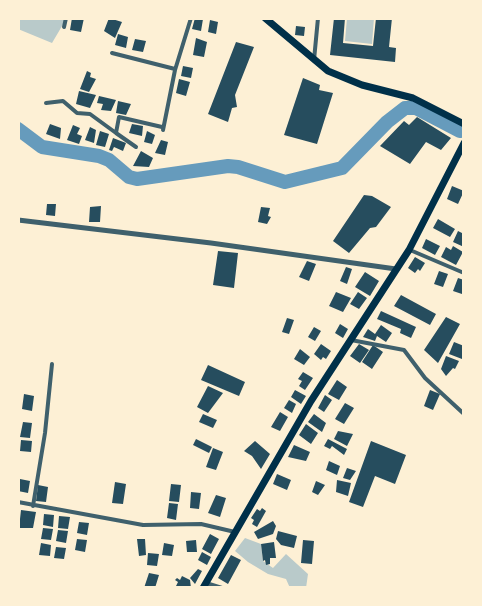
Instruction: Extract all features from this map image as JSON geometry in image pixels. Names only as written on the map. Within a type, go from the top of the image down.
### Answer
[{"type":"highway","points":[[265,18],[314,61],[343,78],[413,98],[464,124]]},
{"type":"highway","points":[[204,585],[311,401],[409,250],[464,143]]},
{"type":"street","points":[[64,27],[66,18]]},
{"type":"street","points":[[116,133],[119,117],[162,128],[175,69],[191,18]]},
{"type":"street","points":[[314,61],[318,18]]},
{"type":"street","points":[[112,53],[175,69]]},
{"type":"street","points":[[46,103],[63,101],[77,113],[90,114],[136,147]]},
{"type":"street","points":[[18,220],[211,243],[396,269]]},
{"type":"street","points":[[409,250],[464,273]]},
{"type":"street","points":[[350,340],[404,350],[425,378],[464,414]]},
{"type":"street","points":[[33,506],[45,433],[52,364]]},
{"type":"street","points":[[18,502],[143,525],[201,525],[234,532]]},
{"type":"street","points":[[204,585],[222,588]]},
{"type":"shaded area","points":[[18,18],[63,18],[65,21],[52,43],[18,29]]},
{"type":"shaded area","points":[[347,18],[374,18],[372,44],[345,41]]},
{"type":"shaded area","points":[[245,538],[261,544],[263,561],[273,568],[286,554],[308,574],[306,588],[290,588],[286,579],[268,574],[248,562],[235,551]]},
{"type":"building","points":[[72,18],[84,18],[81,32],[70,30]]},
{"type":"building","points":[[109,18],[122,22],[115,38],[104,31]]},
{"type":"building","points":[[195,18],[203,19],[201,31],[192,29]]},
{"type":"building","points":[[334,18],[345,18],[343,43],[373,46],[376,18],[392,18],[389,47],[396,48],[395,62],[330,55]]},
{"type":"building","points":[[210,20],[218,22],[216,34],[208,32]]},
{"type":"building","points":[[296,26],[305,27],[304,36],[295,35]]},
{"type":"building","points":[[118,34],[128,37],[126,48],[115,45]]},
{"type":"building","points":[[196,38],[207,42],[204,57],[193,55]]},
{"type":"building","points":[[135,39],[146,41],[143,52],[132,50]]},
{"type":"building","points":[[236,42],[254,47],[235,95],[237,107],[232,108],[228,122],[208,114]]},
{"type":"building","points":[[183,66],[193,68],[191,78],[181,76]]},
{"type":"building","points":[[87,71],[91,73],[90,77],[96,79],[89,92],[80,89]]},
{"type":"building","points":[[303,78],[320,85],[319,90],[333,93],[317,144],[284,135]]},
{"type":"building","points":[[179,79],[190,82],[186,96],[176,93]]},
{"type":"building","points":[[79,91],[96,95],[90,108],[76,104]]},
{"type":"building","points":[[99,96],[116,100],[111,111],[101,110],[103,104],[97,103]]},
{"type":"building","points":[[118,101],[131,104],[126,115],[116,113]]},
{"type":"building","points":[[417,117],[451,138],[441,150],[426,142],[410,164],[380,146],[404,121],[409,125]]},
{"type":"building","points":[[50,124],[61,128],[60,139],[46,134]]},
{"type":"building","points":[[132,124],[143,126],[142,136],[129,133]]},
{"type":"building","points":[[73,125],[80,128],[77,134],[82,136],[79,144],[67,140]]},
{"type":"building","points":[[90,127],[96,130],[94,143],[85,140]]},
{"type":"building","points":[[100,131],[109,134],[105,147],[96,145]]},
{"type":"building","points":[[147,131],[155,135],[152,144],[144,142]]},
{"type":"building","points":[[113,138],[126,143],[123,151],[114,147],[112,151],[109,150]]},
{"type":"building","points":[[161,140],[168,142],[165,155],[155,153]]},
{"type":"building","points":[[141,151],[153,158],[149,167],[133,166]]},
{"type":"building","points":[[452,186],[464,191],[458,204],[447,199]]},
{"type":"building","points":[[364,195],[372,196],[391,207],[376,227],[370,228],[349,253],[333,241]]},
{"type":"building","points":[[47,204],[56,204],[55,216],[46,215]]},
{"type":"building","points":[[101,206],[100,222],[89,222],[90,207]]},
{"type":"building","points":[[261,207],[270,208],[268,216],[271,217],[267,224],[258,222]]},
{"type":"building","points":[[438,219],[455,229],[450,237],[433,228]]},
{"type":"building","points":[[458,231],[464,234],[464,247],[453,242]]},
{"type":"building","points":[[426,239],[440,246],[435,255],[422,248]]},
{"type":"building","points":[[453,246],[463,252],[456,265],[441,257],[446,247],[451,250]]},
{"type":"building","points":[[218,251],[238,253],[234,288],[213,285]]},
{"type":"building","points":[[415,257],[425,263],[420,271],[418,269],[415,273],[408,268]]},
{"type":"building","points":[[307,261],[316,264],[309,281],[299,277]]},
{"type":"building","points":[[346,267],[352,269],[347,284],[340,281]]},
{"type":"building","points":[[439,271],[448,274],[443,287],[434,284]]},
{"type":"building","points":[[365,272],[379,281],[370,296],[355,287]]},
{"type":"building","points":[[458,278],[464,280],[462,294],[453,291]]},
{"type":"building","points":[[336,292],[351,298],[343,312],[329,306]]},
{"type":"building","points":[[358,292],[367,298],[359,309],[350,304]]},
{"type":"building","points":[[401,295],[436,314],[430,325],[394,306]]},
{"type":"building","points":[[381,311],[416,327],[411,338],[400,333],[401,329],[377,319]]},
{"type":"building","points":[[446,317],[460,324],[438,363],[424,350]]},
{"type":"building","points":[[287,318],[294,320],[289,334],[282,332]]},
{"type":"building","points":[[340,324],[348,329],[343,338],[335,333]]},
{"type":"building","points":[[381,325],[392,333],[386,342],[377,336],[375,341],[363,337],[368,329],[375,334]]},
{"type":"building","points":[[314,327],[321,331],[315,341],[308,337]]},
{"type":"building","points":[[454,342],[464,346],[462,359],[449,354]]},
{"type":"building","points":[[321,344],[331,351],[326,359],[323,357],[321,360],[314,354]]},
{"type":"building","points":[[359,344],[369,350],[360,363],[350,356]]},
{"type":"building","points":[[373,345],[383,352],[372,369],[362,362]]},
{"type":"building","points":[[300,349],[310,357],[304,365],[294,359]]},
{"type":"building","points":[[446,356],[459,361],[455,369],[453,368],[446,376],[441,369]]},
{"type":"building","points":[[208,365],[245,382],[239,396],[201,380]]},
{"type":"building","points":[[303,372],[313,378],[305,390],[299,386],[302,381],[298,379]]},
{"type":"building","points":[[337,380],[347,387],[339,400],[328,394]]},
{"type":"building","points":[[208,386],[223,393],[208,413],[197,407]]},
{"type":"building","points":[[295,390],[306,396],[301,404],[291,397]]},
{"type":"building","points":[[430,390],[440,394],[433,410],[424,406]]},
{"type":"building","points":[[24,394],[34,396],[32,411],[22,409]]},
{"type":"building","points":[[325,395],[332,400],[324,412],[318,408]]},
{"type":"building","points":[[289,400],[296,404],[292,413],[284,408]]},
{"type":"building","points":[[345,403],[354,408],[344,424],[335,419]]},
{"type":"building","points":[[280,412],[288,417],[280,431],[271,427]]},
{"type":"building","points":[[203,414],[217,420],[213,428],[199,422]]},
{"type":"building","points":[[314,414],[326,423],[322,432],[308,422]]},
{"type":"building","points":[[23,422],[32,423],[30,438],[20,437]]},
{"type":"building","points":[[306,424],[318,433],[311,444],[299,435]]},
{"type":"building","points":[[338,431],[353,434],[347,446],[334,439]]},
{"type":"building","points":[[196,439],[212,447],[209,453],[193,445]]},
{"type":"building","points":[[328,439],[347,449],[344,455],[332,446],[330,449],[324,446]]},
{"type":"building","points":[[21,440],[32,441],[31,452],[20,451]]},
{"type":"building","points":[[255,441],[270,454],[261,469],[252,456],[244,451]]},
{"type":"building","points":[[371,441],[406,455],[395,484],[375,476],[363,507],[349,502]]},
{"type":"building","points":[[294,445],[310,452],[306,461],[288,457]]},
{"type":"building","points":[[213,448],[223,452],[216,470],[206,467]]},
{"type":"building","points":[[329,461],[340,466],[337,475],[326,470]]},
{"type":"building","points":[[347,468],[356,471],[350,480],[343,478]]},
{"type":"building","points":[[277,474],[291,480],[287,490],[273,484]]},
{"type":"building","points":[[20,479],[30,481],[28,493],[18,491]]},
{"type":"building","points":[[337,480],[351,483],[348,496],[336,492]]},
{"type":"building","points":[[316,481],[325,485],[318,495],[312,492]]},
{"type":"building","points":[[115,482],[126,484],[123,504],[112,503]]},
{"type":"building","points":[[171,484],[181,485],[179,502],[169,501]]},
{"type":"building","points":[[38,485],[48,487],[46,502],[36,501]]},
{"type":"building","points":[[191,492],[201,493],[199,509],[190,508]]},
{"type":"building","points":[[216,495],[226,498],[220,517],[208,513]]},
{"type":"building","points":[[169,503],[178,504],[176,520],[167,518]]},
{"type":"building","points":[[262,508],[266,511],[257,527],[252,524],[254,520],[251,518],[257,509],[260,511]]},
{"type":"building","points":[[21,510],[36,512],[33,528],[19,528]]},
{"type":"building","points":[[44,514],[54,515],[53,527],[43,525]]},
{"type":"building","points":[[59,516],[70,517],[68,529],[58,528]]},
{"type":"building","points":[[273,521],[276,526],[273,534],[258,539],[254,532]]},
{"type":"building","points":[[79,522],[89,523],[87,535],[77,533]]},
{"type":"building","points":[[43,528],[53,529],[51,540],[41,539]]},
{"type":"building","points":[[58,530],[68,531],[66,543],[56,541]]},
{"type":"building","points":[[278,531],[297,536],[294,548],[281,545],[276,539]]},
{"type":"building","points":[[210,534],[219,539],[211,554],[202,549]]},
{"type":"building","points":[[77,539],[87,540],[85,552],[75,550]]},
{"type":"building","points":[[137,539],[145,539],[146,555],[139,556]]},
{"type":"building","points":[[196,540],[197,552],[187,552],[186,541]]},
{"type":"building","points":[[303,540],[314,541],[312,564],[301,563]]},
{"type":"building","points":[[274,542],[276,558],[270,558],[270,564],[266,565],[265,560],[263,561],[261,544]]},
{"type":"building","points":[[41,543],[51,545],[50,556],[39,555]]},
{"type":"building","points":[[164,543],[174,545],[172,556],[162,555]]},
{"type":"building","points":[[56,547],[66,548],[64,559],[54,558]]},
{"type":"building","points":[[202,552],[211,557],[207,565],[198,560]]},
{"type":"building","points":[[148,553],[159,554],[157,566],[147,565]]},
{"type":"building","points":[[231,555],[241,560],[228,584],[218,578]]},
{"type":"building","points":[[198,569],[202,571],[195,584],[190,578]]},
{"type":"building","points":[[149,573],[159,575],[155,588],[144,588]]},
{"type":"building","points":[[182,576],[190,580],[191,588],[175,588],[178,582],[175,580],[177,578],[180,580]]},
{"type":"waterway","points":[[18,129],[42,147],[99,156],[109,160],[129,177],[137,179],[228,166],[285,182],[342,168],[387,122],[405,108],[416,108],[460,131]]}]
